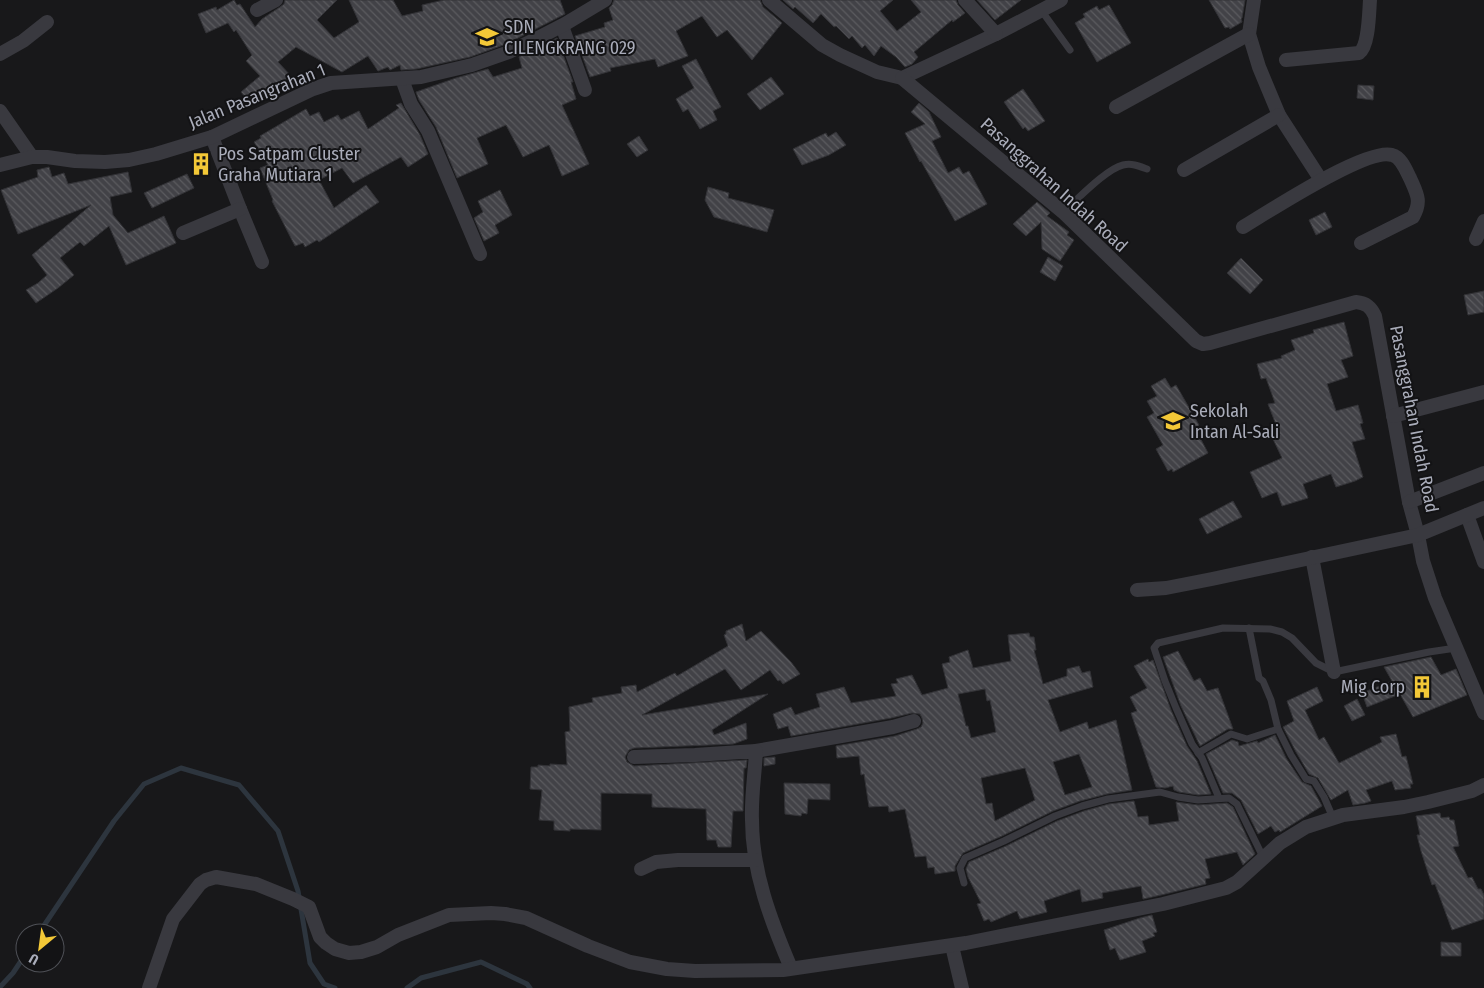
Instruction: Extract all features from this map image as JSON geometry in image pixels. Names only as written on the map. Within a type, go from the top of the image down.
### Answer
[{"type":"street","points":[[257,10],[276,0]]},
{"type":"street","points":[[769,0],[830,50],[877,72],[902,78],[996,34],[1061,0]]},
{"type":"street","points":[[965,0],[996,34]]},
{"type":"street","points":[[1254,0],[1249,34],[1259,68],[1279,115],[1321,180]]},
{"type":"street","points":[[1286,60],[1359,53],[1362,51],[1365,44],[1370,0]]},
{"type":"street","name":"Jalan Pasangrahan 1","points":[[0,165],[32,157],[105,162],[129,160],[156,154],[212,137],[313,89],[331,83],[421,77],[472,65],[509,52],[562,26],[600,1]]},
{"type":"street","points":[[0,54],[23,41],[47,22]]},
{"type":"street","points":[[562,26],[585,90]]},
{"type":"street","points":[[1116,107],[1249,34]]},
{"type":"street","name":"Pasanggrahan Indah Road","points":[[902,78],[1063,212],[1196,341],[1203,344],[1210,343],[1356,302],[1370,307],[1375,316],[1409,502],[1423,561],[1435,598],[1484,713]]},
{"type":"street","points":[[402,79],[411,104],[428,131],[480,254]]},
{"type":"street","points":[[0,111],[32,157]]},
{"type":"street","points":[[1184,170],[1279,115]]},
{"type":"street","points":[[212,137],[262,262]]},
{"type":"street","points":[[1243,227],[1321,180],[1363,160],[1391,154],[1399,159],[1408,174],[1418,198],[1417,210],[1413,217],[1361,243]]},
{"type":"street","points":[[182,233],[240,209]]},
{"type":"street","points":[[1476,238],[1484,221]]},
{"type":"street","points":[[1393,416],[1484,392]]},
{"type":"street","points":[[1409,502],[1484,472]]},
{"type":"street","points":[[1138,590],[1166,588],[1212,579],[1312,556],[1418,535],[1484,508]]},
{"type":"street","points":[[1467,515],[1484,562]]},
{"type":"street","points":[[1312,556],[1334,672]]},
{"type":"street","points":[[634,756],[756,751],[893,727],[914,721]]},
{"type":"street","points":[[756,751],[752,820],[755,860],[776,932],[791,968]]},
{"type":"street","points":[[149,988],[173,919],[200,884],[216,877],[256,884],[309,907],[320,937],[326,944],[349,953],[361,952],[377,947],[398,935],[449,915],[490,913],[526,918],[588,946],[630,962],[667,969],[695,971],[783,970],[952,946],[1163,904],[1226,888],[1237,882],[1256,866],[1280,842],[1306,827],[1342,815],[1428,802],[1472,791],[1484,785]]},
{"type":"street","points":[[641,869],[656,862],[678,860],[755,860]]},
{"type":"street","points":[[952,946],[962,988]]},
{"type":"lane","points":[[1042,10],[1070,50]]},
{"type":"lane","points":[[1063,212],[1102,178],[1122,166],[1136,165],[1147,169]]},
{"type":"lane","points":[[1219,798],[1202,758],[1192,744],[1165,681],[1154,648],[1158,643],[1223,628],[1270,629],[1282,632],[1292,638],[1316,663],[1334,672],[1456,648]]},
{"type":"lane","points":[[1249,628],[1259,678],[1263,681],[1271,700],[1278,729],[1306,779],[1314,782],[1324,797],[1333,818]]},
{"type":"lane","points":[[1198,753],[1230,734],[1247,739],[1278,729]]},
{"type":"lane","points":[[964,883],[960,868],[965,858],[1082,806],[1108,799],[1160,792],[1198,800],[1230,798],[1238,804],[1263,857]]},
{"type":"building","points":[[234,0],[237,5],[240,4],[255,27],[262,19],[284,4],[285,0],[337,0],[317,20],[334,38],[359,22],[349,0],[393,0],[402,16],[423,11],[422,5],[444,0],[560,0],[565,14],[506,44],[470,57],[416,69],[401,70],[400,65],[390,70],[388,67],[378,71],[368,56],[342,72],[296,47],[278,62],[291,76],[278,86],[275,82],[250,103],[241,92],[260,76],[246,61],[252,55],[236,30],[234,32],[228,23],[206,33],[198,14],[216,7],[217,10]]},
{"type":"building","points":[[614,0],[760,0],[763,7],[782,23],[752,60],[727,30],[717,37],[702,16],[676,31],[688,56],[658,67],[655,59],[610,68],[611,71],[590,77],[575,36],[605,27],[604,23],[613,20],[609,8]]},
{"type":"building","points":[[783,0],[893,0],[880,11],[897,31],[921,12],[911,0],[956,0],[965,13],[953,22],[952,20],[914,52],[918,57],[912,64],[905,67],[896,57],[881,46],[874,56],[865,45],[862,48],[852,36],[849,39],[821,14],[813,23],[795,7],[793,9]]},
{"type":"building","points":[[977,0],[1021,0],[995,20]]},
{"type":"building","points":[[1209,0],[1245,0],[1242,22],[1230,29],[1229,27],[1225,28]]},
{"type":"building","points":[[1109,5],[1131,43],[1097,62],[1075,23],[1085,17],[1083,14],[1097,6],[1099,10]]},
{"type":"building","points":[[557,38],[573,82],[571,82],[576,99],[562,105],[589,164],[562,176],[549,145],[523,157],[506,125],[477,138],[488,164],[457,178],[436,127],[416,92],[488,69],[493,77],[522,68],[519,57]]},
{"type":"building","points":[[696,59],[721,107],[713,111],[717,120],[700,129],[688,109],[683,112],[676,99],[694,88],[682,66]]},
{"type":"building","points":[[771,77],[784,94],[760,110],[747,94]]},
{"type":"building","points":[[1358,85],[1374,86],[1373,100],[1357,98]]},
{"type":"building","points":[[1023,89],[1045,121],[1028,131],[1025,127],[1023,129],[1004,102]]},
{"type":"building","points":[[401,103],[420,135],[428,154],[408,167],[401,157],[353,183],[342,168],[319,180],[334,208],[366,185],[379,202],[319,242],[317,240],[305,247],[303,243],[295,246],[272,201],[260,168],[268,165],[254,142],[261,138],[260,136],[306,109],[310,116],[319,112],[324,122],[338,115],[341,120],[359,111],[368,129],[399,108],[396,105]]},
{"type":"building","points":[[919,103],[929,112],[941,137],[932,141],[948,173],[959,167],[963,174],[969,171],[987,204],[955,221],[905,133],[925,124],[911,112]]},
{"type":"building","points":[[836,132],[846,145],[829,155],[802,165],[793,149],[826,133],[828,137]]},
{"type":"building","points":[[639,136],[648,150],[637,157],[627,144]]},
{"type":"building","points":[[49,167],[52,177],[64,173],[68,184],[128,172],[132,192],[110,197],[113,215],[128,233],[164,216],[176,243],[126,265],[109,226],[84,246],[80,242],[60,258],[74,275],[36,303],[26,290],[47,275],[32,255],[91,205],[18,234],[1,190],[38,177],[37,170]]},
{"type":"building","points":[[187,174],[194,188],[152,208],[144,193]]},
{"type":"building","points":[[708,187],[729,193],[728,198],[774,210],[767,232],[714,217],[705,200]]},
{"type":"building","points":[[500,190],[512,215],[495,225],[499,233],[484,241],[474,218],[483,212],[478,201]]},
{"type":"building","points":[[1037,202],[1050,213],[1047,216],[1069,232],[1067,235],[1074,240],[1060,261],[1042,249],[1041,222],[1026,236],[1013,224]]},
{"type":"building","points":[[1325,212],[1332,227],[1316,235],[1309,220]]},
{"type":"building","points":[[1048,257],[1063,266],[1055,281],[1040,272]]},
{"type":"building","points":[[1241,258],[1263,280],[1250,294],[1227,273]]},
{"type":"building","points":[[1484,291],[1484,312],[1468,315],[1464,295]]},
{"type":"building","points":[[1344,322],[1353,356],[1341,360],[1348,377],[1327,384],[1336,411],[1358,405],[1363,423],[1360,424],[1365,439],[1352,442],[1363,477],[1336,487],[1331,474],[1303,484],[1308,498],[1282,506],[1277,492],[1262,498],[1250,472],[1282,458],[1273,439],[1280,435],[1268,404],[1275,403],[1266,378],[1261,379],[1257,364],[1282,358],[1281,356],[1295,350],[1291,340],[1314,333],[1313,330]]},
{"type":"building","name":"Sekolah Intan Al-Sali","points":[[1165,378],[1171,388],[1176,385],[1199,425],[1195,428],[1208,453],[1173,472],[1172,469],[1168,471],[1156,449],[1163,445],[1147,417],[1154,413],[1147,401],[1157,396],[1151,386]]},
{"type":"building","points":[[1233,501],[1242,517],[1207,534],[1199,519]]},
{"type":"building","points":[[742,624],[746,641],[761,631],[800,674],[783,684],[780,680],[778,681],[770,670],[741,690],[725,669],[642,715],[768,694],[712,730],[714,735],[746,723],[747,739],[733,744],[634,748],[629,750],[625,757],[627,762],[634,766],[747,760],[746,768],[744,768],[743,811],[733,811],[731,847],[718,847],[716,840],[707,840],[706,809],[652,807],[652,794],[601,793],[601,830],[554,830],[554,821],[539,820],[542,790],[530,789],[531,767],[538,767],[538,765],[550,766],[550,764],[567,765],[565,732],[570,731],[569,707],[593,702],[592,698],[622,693],[621,687],[636,685],[637,692],[675,673],[677,676],[728,646],[724,635],[726,631]]},
{"type":"building","points":[[1029,633],[1030,637],[1034,637],[1036,650],[1034,650],[1043,684],[1067,676],[1067,669],[1079,666],[1082,673],[1090,671],[1093,687],[1048,700],[1060,732],[1087,722],[1089,729],[1116,720],[1132,790],[1080,801],[1053,811],[963,853],[955,866],[955,871],[935,874],[934,867],[928,868],[926,856],[915,857],[905,809],[889,812],[888,806],[869,807],[864,774],[861,775],[859,756],[837,758],[836,746],[895,736],[921,727],[923,723],[920,714],[912,713],[791,736],[788,726],[778,729],[773,714],[791,707],[795,715],[820,707],[816,694],[844,687],[851,703],[896,696],[891,684],[898,683],[896,679],[912,675],[922,695],[948,688],[942,664],[950,662],[949,657],[968,650],[973,668],[1011,661],[1008,635]],"holes":[[[985,689],[987,701],[990,700],[996,732],[971,738],[958,694]],[[1079,754],[1092,787],[1065,795],[1053,762]],[[1025,768],[1035,800],[995,821],[992,803],[986,804],[981,778]]]},
{"type":"building","points":[[1178,651],[1194,681],[1200,678],[1207,691],[1218,688],[1233,729],[1228,729],[1200,746],[1181,706],[1163,657]]},
{"type":"building","name":"Mig Corp","points":[[1431,657],[1441,675],[1456,669],[1467,695],[1413,717],[1400,694],[1367,707],[1362,693],[1392,681],[1384,667]]},
{"type":"building","points":[[1148,659],[1149,662],[1153,660],[1171,710],[1187,746],[1197,761],[1211,794],[1198,795],[1179,792],[1174,790],[1173,786],[1165,788],[1156,787],[1131,713],[1137,711],[1130,697],[1147,688],[1134,666]]},
{"type":"building","points":[[1317,687],[1323,701],[1305,710],[1319,740],[1324,737],[1339,763],[1382,742],[1380,737],[1396,734],[1402,757],[1406,756],[1413,784],[1410,784],[1411,788],[1395,790],[1392,781],[1366,790],[1371,801],[1365,803],[1353,805],[1348,790],[1331,800],[1318,778],[1309,774],[1283,727],[1294,721],[1287,701]]},
{"type":"building","points":[[1357,699],[1365,715],[1352,721],[1344,706]]},
{"type":"building","points":[[1275,735],[1286,758],[1302,782],[1311,786],[1322,806],[1280,832],[1279,830],[1275,832],[1271,826],[1258,834],[1241,800],[1232,793],[1223,793],[1206,754],[1232,740],[1238,742],[1239,746],[1257,741],[1258,743]]},
{"type":"building","points":[[775,757],[775,764],[764,766],[764,758]]},
{"type":"building","points":[[784,783],[830,784],[830,800],[808,799],[807,814],[802,813],[801,816],[785,814]]},
{"type":"building","points":[[1134,801],[1138,817],[1148,816],[1149,825],[1179,821],[1176,802],[1198,805],[1227,803],[1233,807],[1255,854],[1243,865],[1237,852],[1205,859],[1210,878],[1205,879],[1206,884],[1143,899],[1141,886],[1102,893],[1103,898],[1082,902],[1080,889],[1044,901],[1047,912],[1020,919],[1017,911],[991,922],[989,919],[984,921],[977,904],[981,903],[968,877],[966,869],[969,862],[1057,821],[1084,811],[1109,804]]},
{"type":"building","points":[[1440,813],[1441,818],[1449,817],[1450,820],[1454,820],[1459,846],[1453,847],[1468,878],[1472,877],[1478,889],[1481,889],[1484,895],[1484,919],[1452,930],[1435,884],[1432,885],[1417,835],[1420,835],[1416,816]]},
{"type":"building","points":[[1152,915],[1157,932],[1153,933],[1155,936],[1142,941],[1146,952],[1120,960],[1115,948],[1110,950],[1104,930]]},
{"type":"building","points":[[1441,942],[1461,943],[1461,956],[1441,956]]},
{"type":"waterway","points":[[46,923],[114,821],[144,784],[181,768],[239,785],[278,831],[298,891],[310,963],[324,984],[335,988]]},
{"type":"waterway","points":[[407,988],[421,978],[481,962],[527,984],[530,988]]},
{"type":"waterway","points":[[0,987],[15,970]]},
{"type":"place","name":"SDN CILENGKRANG 029","points":[[487,37]]},
{"type":"place","name":"Pos Satpam Cluster Graha Mutiara 1","points":[[201,164]]},
{"type":"place","name":"Sekolah Intan Al-Sali","points":[[1173,421]]},
{"type":"place","name":"Mig Corp","points":[[1422,687]]}]
